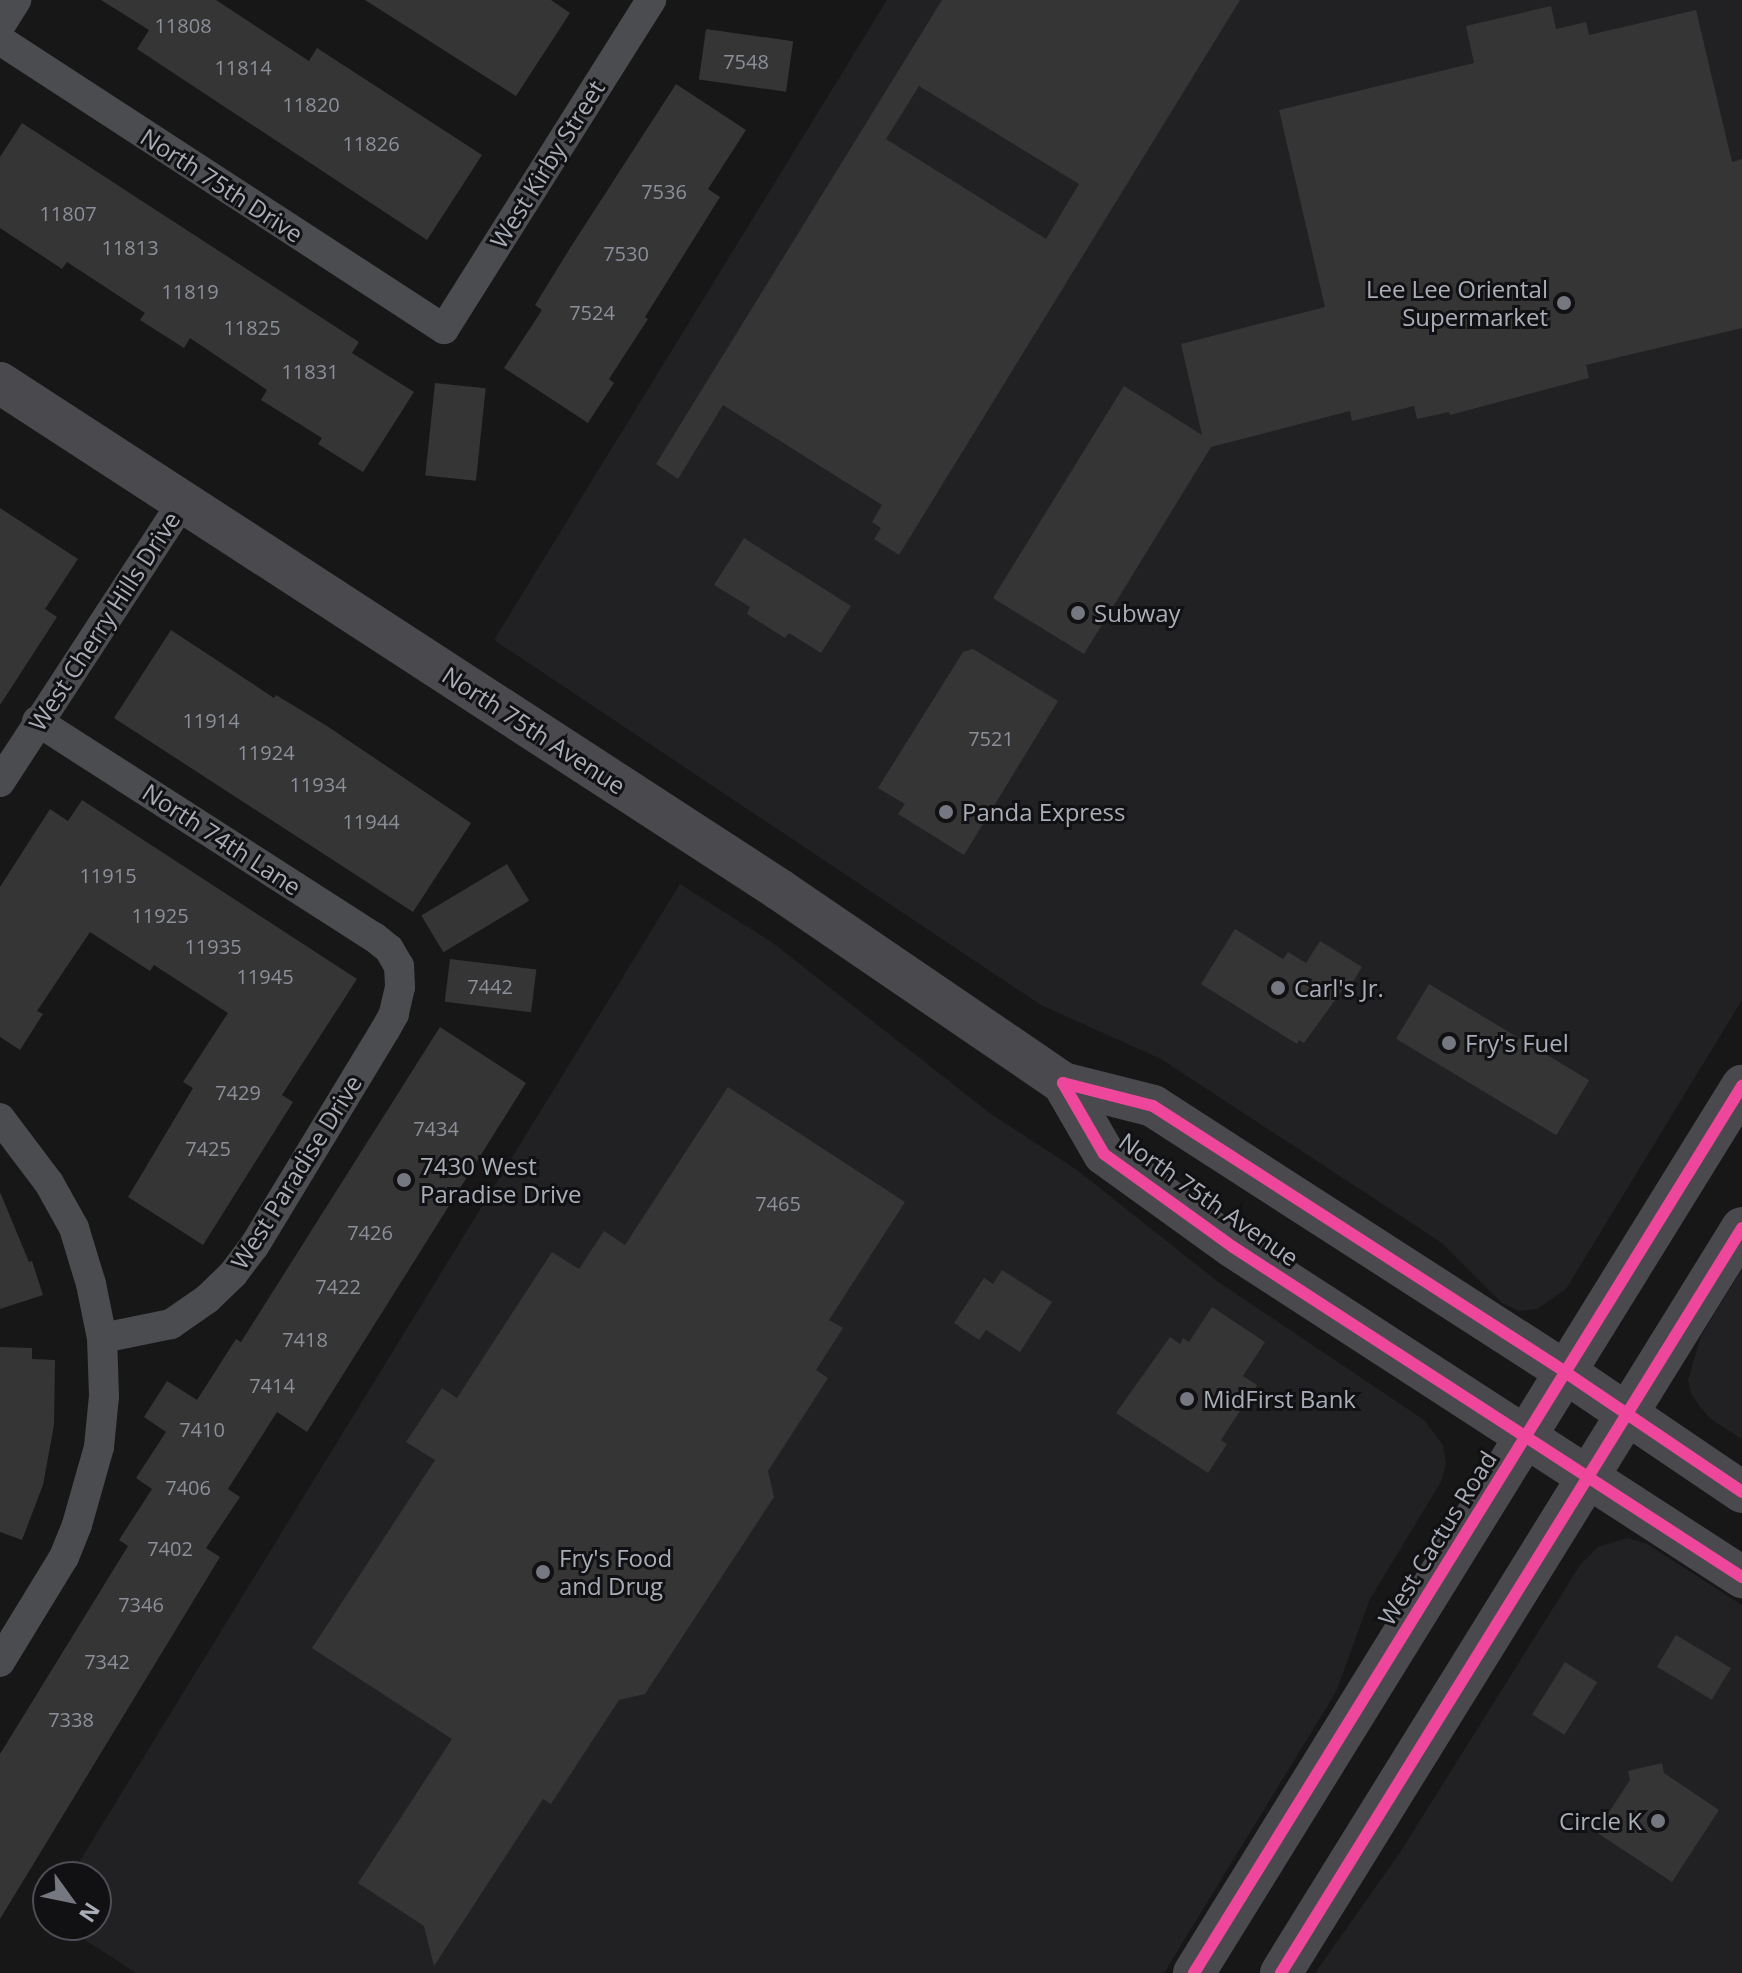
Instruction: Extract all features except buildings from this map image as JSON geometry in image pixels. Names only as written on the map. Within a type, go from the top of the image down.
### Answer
[{"type":"main road","name":"North 75th Avenue","points":[[0,383],[780,890],[1063,1083],[1153,1106],[1565,1372],[1627,1417],[1742,1492]]},
{"type":"main road","name":"North 75th Avenue","points":[[1063,1083],[1104,1154],[1233,1247],[1591,1476],[1742,1577]]},
{"type":"main road","name":"West Cactus Road","points":[[1194,1973],[1742,1086]]},
{"type":"main road","points":[[1281,1973],[1742,1228]]},
{"type":"street","points":[[0,26],[16,0]]},
{"type":"street","name":"West Kirby Street","points":[[444,329],[651,0]]},
{"type":"street","name":"North 75th Drive","points":[[0,40],[444,329]]},
{"type":"street","name":"West Cherry Hills Drive","points":[[0,782],[183,501]]},
{"type":"street","name":"North 74th Lane","points":[[37,721],[374,937],[389,949],[399,966]]},
{"type":"street","name":"West Paradise Drive","points":[[102,1338],[171,1324],[207,1299],[233,1274],[254,1246],[394,1014],[400,987],[399,966]]},
{"type":"street","points":[[0,1118],[49,1183],[74,1228],[91,1284],[102,1338],[104,1396],[99,1447],[77,1525],[57,1569],[0,1662]]},
{"type":"shaded area","points":[[887,0],[1742,0],[1742,1000],[1566,1289],[1537,1309],[1519,1311],[1502,1303],[1442,1243],[1161,1059],[1041,1005],[494,640]]},
{"type":"shaded area","points":[[680,884],[773,943],[991,1114],[1077,1170],[1217,1281],[1424,1420],[1443,1445],[1446,1464],[1441,1482],[1370,1599],[1336,1692],[1164,1973],[136,1973],[87,1941],[112,1941],[112,1861],[80,1861]]},
{"type":"shaded area","points":[[1742,1269],[1742,1439],[1711,1419],[1700,1407],[1691,1393],[1688,1380],[1701,1336]]},
{"type":"shaded area","points":[[1627,1538],[1647,1544],[1742,1605],[1742,1973],[1315,1973],[1399,1854],[1580,1565],[1598,1547]]},
{"type":"cycle path","points":[[1063,1083],[1104,1154],[1233,1247],[1742,1577]]},
{"type":"cycle path","points":[[1063,1083],[1153,1106],[1565,1372],[1742,1492]]},
{"type":"cycle path","points":[[1194,1973],[1742,1086]]},
{"type":"cycle path","points":[[1281,1973],[1742,1228]]},
{"type":"place","name":"Lee Lee Oriental Supermarket","points":[[1564,303]]},
{"type":"place","name":"Subway","points":[[1078,613]]},
{"type":"place","name":"Panda Express","points":[[946,812]]},
{"type":"place","name":"Carl's Jr.","points":[[1278,988]]},
{"type":"place","name":"Fry's Fuel","points":[[1449,1043]]},
{"type":"place","name":"7430 West Paradise Drive","points":[[404,1180]]},
{"type":"place","name":"MidFirst Bank","points":[[1187,1399]]},
{"type":"place","name":"Fry's Food and Drug","points":[[543,1572]]},
{"type":"place","name":"Circle K","points":[[1658,1821]]}]
